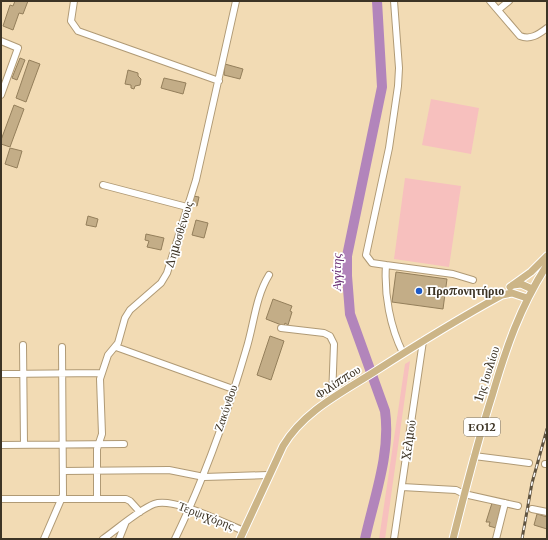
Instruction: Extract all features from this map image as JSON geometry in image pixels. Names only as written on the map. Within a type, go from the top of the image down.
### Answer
[{"type":"main road","name":"Φιλίππου","points":[[240,539],[268,475],[283,446],[296,427],[310,414],[332,398],[423,340],[502,295],[510,287],[531,272],[547,256]]},
{"type":"main road","name":"ΕΟ12","points":[[532,289],[547,265]]},
{"type":"main road","points":[[510,287],[521,284],[532,289]]},
{"type":"main road","name":"1ης Ιουλίου","points":[[454,539],[474,456],[511,334],[532,289]]},
{"type":"main road","points":[[502,295],[512,293],[527,298]]},
{"type":"street","points":[[74,1],[71,21],[78,31],[218,81]]},
{"type":"street","name":"Δημοσθένους","points":[[97,499],[97,449],[102,434],[100,381],[102,373],[108,356],[116,347],[130,310],[161,283],[166,276],[196,180],[236,1]]},
{"type":"street","points":[[394,1],[399,68],[398,86],[384,175],[366,252],[367,258],[372,262],[386,265],[453,274],[473,280]]},
{"type":"street","points":[[490,1],[520,36],[526,38],[532,37],[547,28]]},
{"type":"street","points":[[498,10],[509,1]]},
{"type":"street","points":[[1,41],[18,48],[1,95]]},
{"type":"street","points":[[103,185],[187,207]]},
{"type":"street","points":[[386,265],[385,280],[389,311],[395,334],[403,353]]},
{"type":"street","name":"Ζακύνθου","points":[[175,539],[204,477],[246,351],[257,302],[262,287],[269,275]]},
{"type":"street","points":[[281,328],[324,333],[330,336],[334,344],[332,398]]},
{"type":"street","name":"Χελμού","points":[[394,539],[423,340]]},
{"type":"street","points":[[23,345],[24,445]]},
{"type":"street","points":[[44,539],[62,499],[62,346]]},
{"type":"street","points":[[116,347],[233,390]]},
{"type":"street","points":[[1,374],[62,372],[102,373]]},
{"type":"street","points":[[1,445],[124,444]]},
{"type":"street","points":[[474,456],[529,462]]},
{"type":"street","points":[[63,471],[170,470],[204,477],[268,475]]},
{"type":"street","points":[[402,487],[456,490],[464,494],[518,506]]},
{"type":"street","points":[[1,499],[127,499],[140,512]]},
{"type":"street","name":"Τερψιχόρης","points":[[103,539],[149,506],[160,502],[174,504],[190,509],[244,531]]},
{"type":"street","points":[[496,539],[506,503]]},
{"type":"street","points":[[532,509],[547,512]]},
{"type":"street","points":[[119,539],[126,523]]},
{"type":"shaded area","points":[[431,99],[479,108],[471,154],[422,145]]},
{"type":"shaded area","points":[[405,178],[461,186],[449,267],[394,259]]},
{"type":"shaded area","points":[[410,361],[385,539],[379,539],[405,364]]},
{"type":"building","points":[[15,1],[28,1],[23,14],[19,13],[13,30],[3,26],[10,5],[13,6]]},
{"type":"building","points":[[20,58],[25,60],[17,80],[12,78]]},
{"type":"building","points":[[29,60],[40,64],[26,102],[16,98]]},
{"type":"building","points":[[225,64],[243,69],[240,79],[224,75]]},
{"type":"building","points":[[128,70],[138,73],[138,76],[141,79],[140,85],[135,86],[134,89],[131,88],[131,85],[125,84]]},
{"type":"building","points":[[164,78],[186,83],[183,94],[161,88]]},
{"type":"building","points":[[14,105],[24,109],[10,147],[1,144],[1,140]]},
{"type":"building","points":[[10,148],[22,151],[17,168],[5,164]]},
{"type":"building","points":[[193,196],[199,197],[197,206],[191,204]]},
{"type":"building","points":[[88,216],[98,219],[96,227],[86,225]]},
{"type":"building","points":[[196,220],[208,223],[204,238],[192,235]]},
{"type":"building","points":[[146,234],[164,238],[161,250],[147,247],[149,241],[145,240]]},
{"type":"building","name":"Προπονητήριο","points":[[396,272],[447,279],[443,309],[392,302]]},
{"type":"building","points":[[273,299],[292,306],[290,311],[292,312],[288,325],[285,323],[284,326],[266,319]]},
{"type":"building","points":[[270,336],[284,341],[271,380],[257,375]]},
{"type":"building","points":[[492,503],[501,505],[496,528],[489,526],[490,522],[486,522]]},
{"type":"building","points":[[537,514],[547,517],[547,529],[534,525]]},
{"type":"waterway","name":"Αγγίτης","points":[[365,539],[384,459],[386,443],[385,411],[350,314],[347,256],[382,87],[377,1]]},
{"type":"railway","points":[[522,539],[532,483],[547,429]]},
{"type":"place","name":"Προπονητήριο","points":[[419,291]]}]
